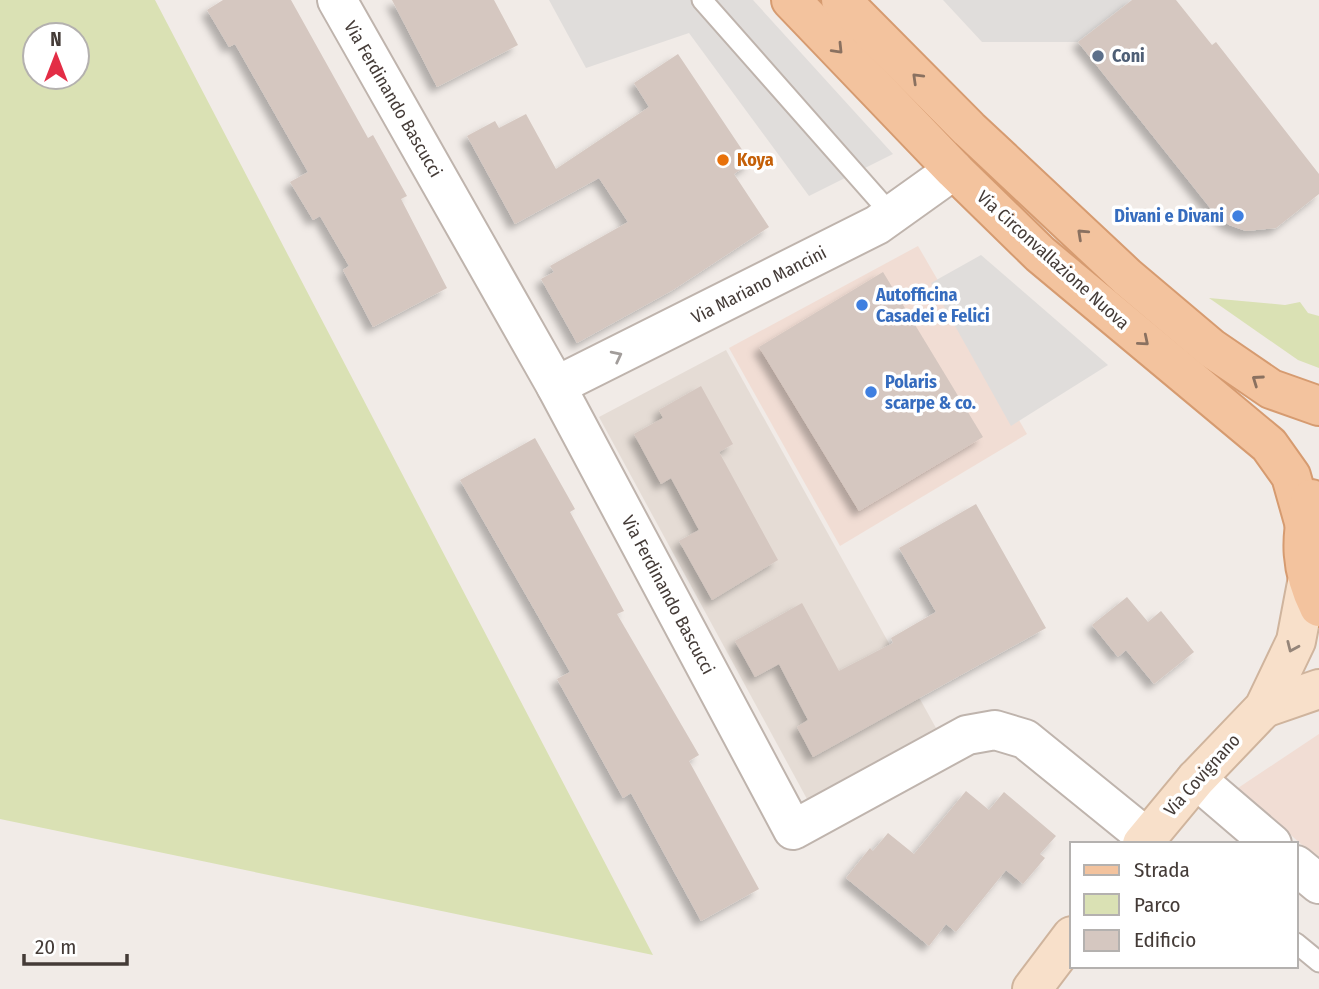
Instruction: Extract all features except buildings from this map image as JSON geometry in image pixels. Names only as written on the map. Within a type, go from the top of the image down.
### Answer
[{"type":"main road","name":"Via Circonvallazione Nuova","points":[[790,0],[954,170],[1040,254],[1269,445],[1291,476],[1304,522]]},
{"type":"main road","points":[[841,0],[969,129],[1127,277],[1201,340],[1271,389],[1319,406]]},
{"type":"main road","name":"Via Circonvallazione Nuova","points":[[1313,595],[1302,553],[1304,522],[1319,482]]},
{"type":"street","name":"Via Ferdinando Bascucci","points":[[337,0],[556,386],[793,830],[967,735],[995,730],[1025,739],[1144,841]]},
{"type":"street","name":"Via Mariano Mancini","points":[[556,386],[877,225],[954,170]]},
{"type":"street","name":"Via Covignano","points":[[1144,841],[1196,779],[1264,708],[1296,641],[1313,595]]},
{"type":"street","name":"Via Covignano","points":[[1264,708],[1319,689]]},
{"type":"street","points":[[1196,779],[1270,842]]},
{"type":"street","points":[[1298,867],[1319,884]]},
{"type":"street","points":[[1032,989],[1070,939]]},
{"type":"lane","points":[[702,0],[891,214]]},
{"type":"lane","points":[[1298,945],[1319,962]]},
{"type":"shaded area","points":[[549,0],[753,0],[893,154],[809,196],[689,33],[586,68]]},
{"type":"shaded area","points":[[943,0],[1132,0],[1078,42],[982,42]]},
{"type":"shaded area","points":[[918,246],[1027,434],[840,546],[729,348]]},
{"type":"shaded area","points":[[981,255],[1108,365],[1011,426],[931,283]]},
{"type":"shaded area","points":[[726,350],[936,728],[807,799],[599,417]]},
{"type":"shaded area","points":[[1319,734],[1319,860],[1238,788]]},
{"type":"green space","points":[[0,0],[155,0],[653,955],[0,819]]},
{"type":"green space","points":[[1209,298],[1285,305],[1300,302],[1308,313],[1319,316],[1319,368],[1298,360]]},
{"type":"place","name":"Coni","points":[[1098,56]]},
{"type":"place","name":"Koya","points":[[723,160]]},
{"type":"place","name":"Divani e Divani","points":[[1238,216]]},
{"type":"place","name":"Autofficina Casadei e Felici","points":[[862,305]]},
{"type":"place","name":"Polaris scarpe & co.","points":[[871,392]]}]
